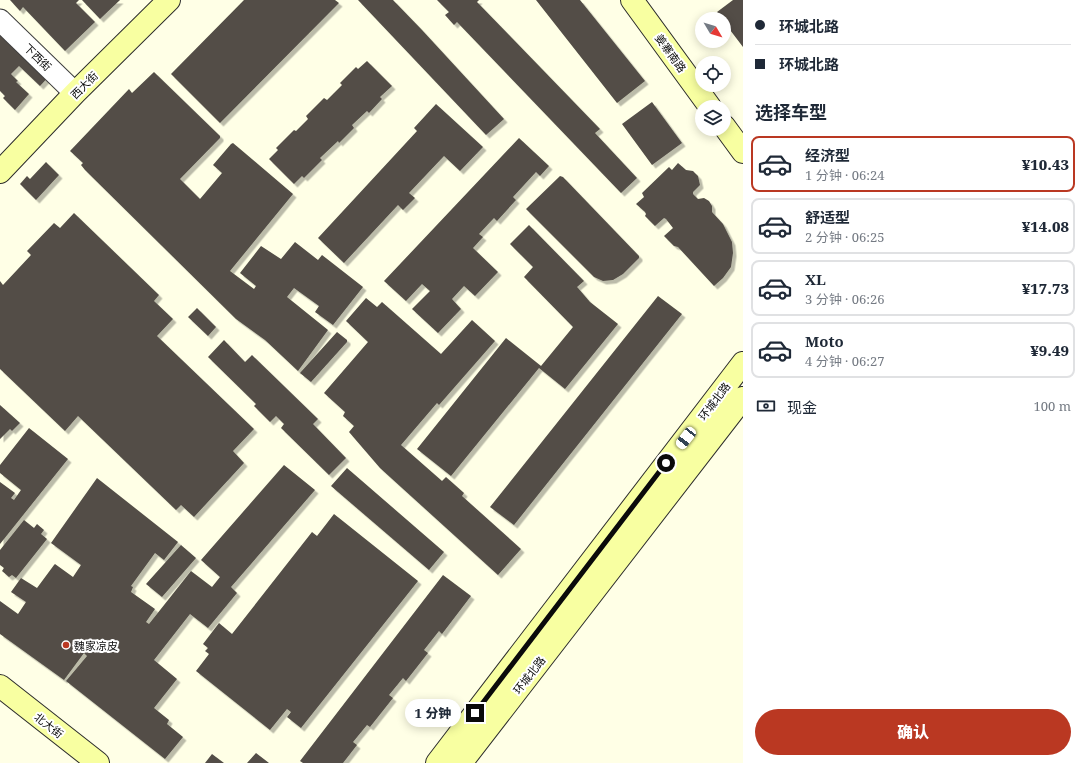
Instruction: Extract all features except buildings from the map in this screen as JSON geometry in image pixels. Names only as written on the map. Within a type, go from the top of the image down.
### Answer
[{"type":"main road","name":"西大街","points":[[0,172],[75,93],[169,0]]},
{"type":"main road","name":"姜寨南路","points":[[632,0],[705,100]]},
{"type":"main road","points":[[731,136],[743,152]]},
{"type":"main road","name":"环城北路","points":[[437,763],[743,363]]},
{"type":"main road","name":"环城北路","points":[[461,763],[743,398]]},
{"type":"main road","name":"北大街","points":[[0,686],[98,763]]},
{"type":"street","name":"下西街","points":[[0,20],[75,93]]},
{"type":"place","name":"魏家凉皮","points":[[66,645]]},
{"type":"route","points":[[475,713],[666,463]]}]
